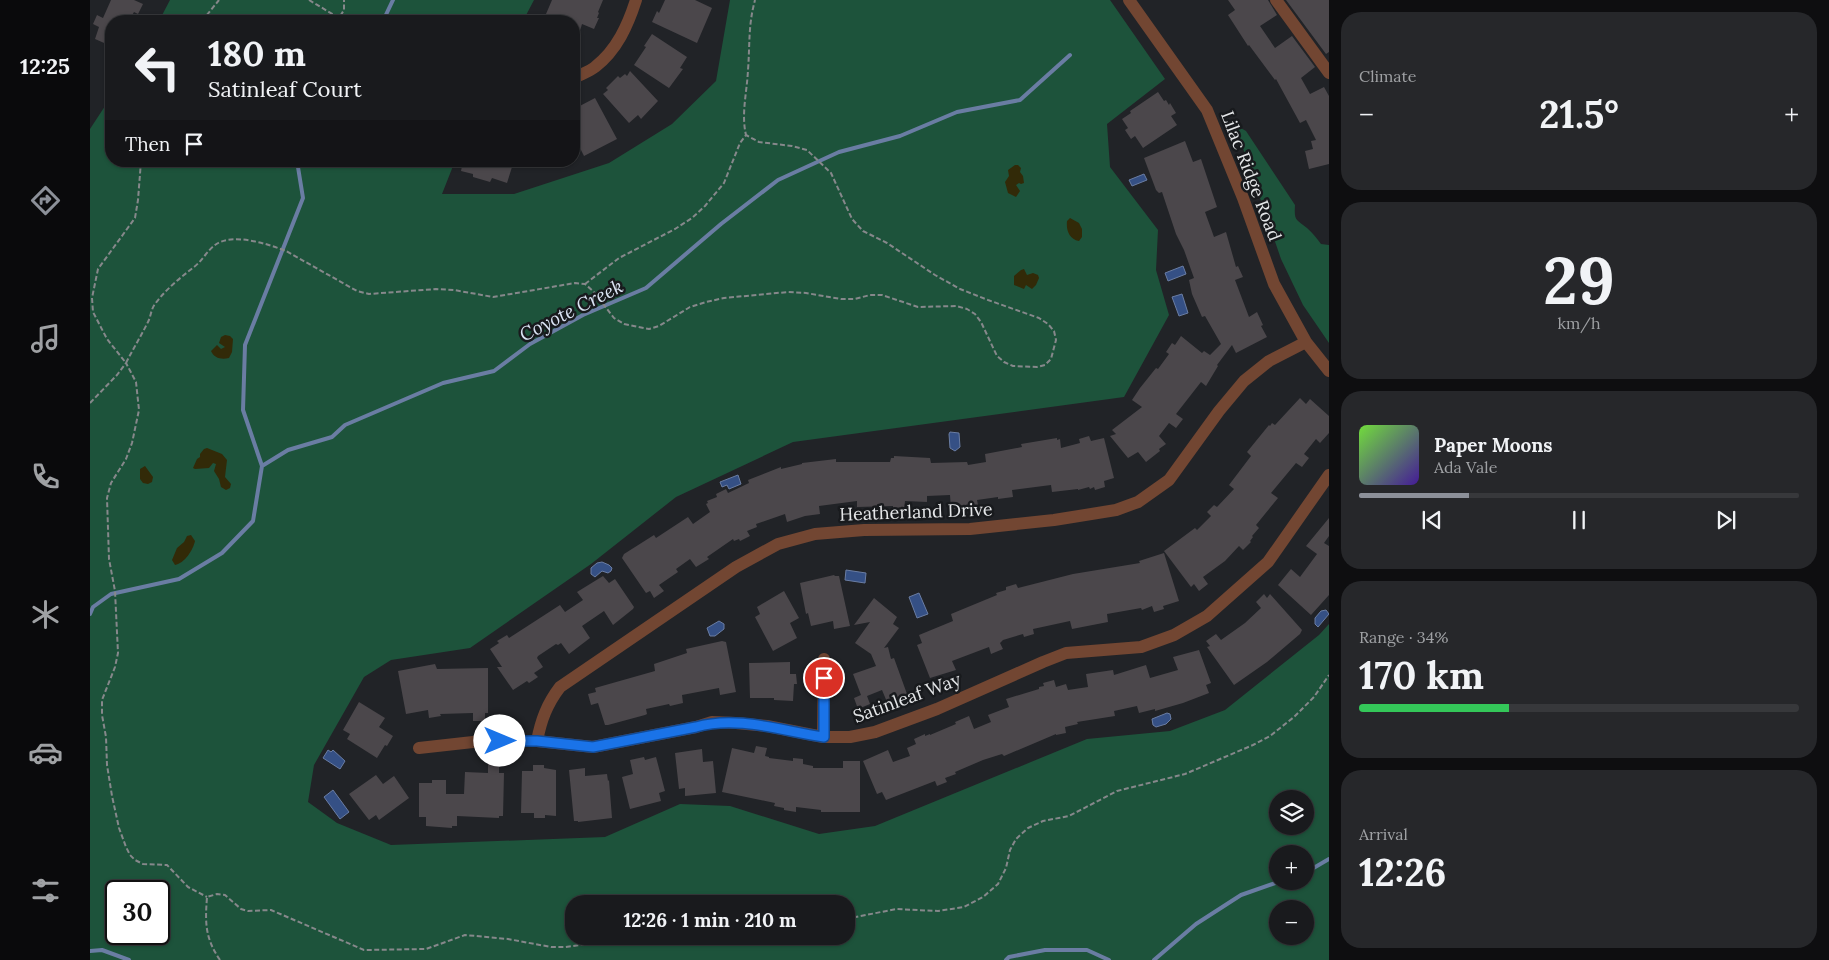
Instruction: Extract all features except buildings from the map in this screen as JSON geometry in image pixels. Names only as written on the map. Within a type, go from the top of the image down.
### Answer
[{"type":"street","points":[[580,75],[595,67],[619,42],[632,14],[636,0]]},
{"type":"street","name":"Lilac Ridge Road","points":[[1129,0],[1207,110],[1240,190],[1274,284],[1306,342],[1329,371]]},
{"type":"street","points":[[1276,0],[1329,73]]},
{"type":"street","name":"Heatherland Drive","points":[[537,741],[542,717],[549,701],[560,687],[736,567],[778,544],[814,534],[834,532],[970,529],[1054,520],[1116,510],[1138,502],[1170,480],[1219,410],[1244,381],[1269,361],[1306,342]]},
{"type":"street","name":"Satinleaf Way","points":[[420,748],[482,741],[537,741],[593,747],[696,727],[712,722],[767,726],[824,737],[850,737],[875,732],[937,709],[1066,653],[1141,647],[1174,636],[1207,616],[1268,562],[1329,475]]},
{"type":"street","points":[[824,659],[824,737]]},
{"type":"path","points":[[207,15],[219,0]]},
{"type":"path","points":[[309,0],[334,15]]},
{"type":"path","points":[[341,15],[344,10],[344,0]]},
{"type":"path","points":[[90,403],[126,363],[149,320],[153,306],[161,296],[196,266],[216,244],[228,239],[265,244],[286,251],[357,291],[369,294],[436,289],[454,290],[493,297],[575,283],[585,284],[593,290],[614,318],[624,324],[649,329],[659,326],[690,307],[724,298],[788,292],[841,299],[882,295],[918,307],[956,306],[967,308],[975,314],[981,322],[997,356],[1004,362],[1013,366],[1037,367],[1045,365],[1051,359],[1056,340],[1054,331],[1048,324],[1039,318],[960,289],[935,275],[887,242],[863,231],[852,218],[831,173],[807,150],[759,142],[746,135],[743,122],[749,67],[750,19],[755,0]]},
{"type":"path","points":[[585,284],[619,258],[675,229],[692,218],[705,206],[724,183],[740,143],[746,135]]},
{"type":"path","points":[[141,167],[135,218],[98,269],[92,298],[93,312],[107,340],[126,363],[136,382],[139,410],[132,443],[126,459],[111,483],[108,498],[109,559],[117,607],[116,660],[102,700],[102,715],[112,796],[119,828],[130,855],[143,864],[168,865],[188,887],[207,897],[217,894],[225,895],[241,909],[248,911],[271,910],[364,950],[426,949],[465,935],[551,946],[580,945]]},
{"type":"path","points":[[855,917],[896,909],[938,911],[964,907],[983,897],[998,884],[1006,868],[1010,850],[1016,839],[1028,828],[1042,821],[1069,816],[1116,791],[1185,774],[1253,745],[1270,736],[1294,717],[1314,697],[1329,675]]},
{"type":"path","points":[[207,897],[206,930],[210,944],[220,960]]},
{"type":"green space","points":[[170,0],[534,0],[526,15],[162,15]]},
{"type":"green space","points":[[730,0],[1110,0],[1165,79],[1107,124],[1110,167],[1158,230],[1156,270],[1169,315],[1124,397],[793,442],[676,497],[591,564],[470,648],[391,660],[364,677],[314,765],[308,802],[337,823],[391,845],[605,837],[680,804],[730,806],[819,834],[875,826],[1087,739],[1170,731],[1225,710],[1319,635],[1329,624],[1329,960],[90,960],[90,129],[105,106],[105,167],[453,167],[442,194],[514,194],[609,163],[672,124],[716,81]]},
{"type":"green space","points":[[1239,127],[1246,131],[1295,205],[1296,219],[1321,244],[1329,245],[1329,343],[1303,305],[1281,259],[1236,128]]},
{"type":"sand","points":[[1015,165],[1021,168],[1020,172],[1024,183],[1016,185],[1020,191],[1016,197],[1008,193],[1005,182],[1009,176],[1008,170]]},
{"type":"sand","points":[[1070,218],[1079,223],[1082,229],[1082,237],[1079,241],[1073,238],[1068,231],[1067,221]]},
{"type":"sand","points":[[1024,269],[1027,275],[1033,273],[1038,275],[1039,278],[1036,285],[1032,289],[1026,285],[1024,289],[1014,285],[1014,276]]},
{"type":"sand","points":[[225,335],[233,339],[232,352],[229,358],[221,359],[216,357],[211,351],[217,345],[221,349],[225,347],[219,343],[221,337]]},
{"type":"sand","points":[[207,448],[222,454],[227,460],[225,477],[231,484],[230,488],[226,490],[221,487],[214,471],[216,464],[213,463],[209,468],[193,468],[200,454]]},
{"type":"sand","points":[[145,466],[153,477],[152,482],[148,484],[143,483],[140,479],[140,469]]},
{"type":"sand","points":[[191,535],[195,541],[188,556],[175,565],[172,560],[177,548],[184,542],[187,536]]},
{"type":"water","points":[[1144,174],[1147,180],[1132,186],[1129,180]]},
{"type":"water","points":[[1183,266],[1186,274],[1168,281],[1165,273]]},
{"type":"water","points":[[1182,294],[1188,313],[1179,316],[1172,297]]},
{"type":"water","points":[[950,432],[959,433],[960,447],[955,451],[950,448]]},
{"type":"water","points":[[738,475],[741,484],[729,489],[727,485],[722,487],[720,482]]},
{"type":"water","points":[[602,562],[612,568],[611,571],[608,573],[602,571],[595,577],[591,574],[591,568],[597,563]]},
{"type":"water","points":[[846,570],[866,573],[865,583],[845,580]]},
{"type":"water","points":[[919,593],[928,614],[917,618],[909,597]]},
{"type":"water","points":[[1326,610],[1329,614],[1318,627],[1315,624],[1315,618],[1321,611]]},
{"type":"water","points":[[719,621],[724,624],[724,629],[715,636],[710,636],[707,628]]},
{"type":"water","points":[[1167,713],[1170,714],[1171,719],[1166,724],[1156,727],[1153,725],[1152,719]]},
{"type":"water","points":[[328,750],[331,752],[333,750],[345,761],[340,769],[323,758]]},
{"type":"water","points":[[333,790],[349,812],[340,819],[324,797]]},
{"type":"waterway","points":[[386,15],[393,0]]},
{"type":"waterway","name":"Coyote Creek","points":[[262,466],[288,450],[332,437],[345,425],[443,383],[494,371],[530,344],[583,315],[646,288],[721,224],[778,180],[839,152],[900,136],[957,112],[1020,100],[1070,55]]},
{"type":"waterway","points":[[90,614],[93,607],[111,594],[179,579],[222,553],[253,521],[262,466],[243,410],[245,345],[303,198],[298,167]]},
{"type":"waterway","points":[[1314,868],[1329,859]]},
{"type":"waterway","points":[[1154,960],[1196,924],[1241,895],[1269,885]]},
{"type":"waterway","points":[[90,951],[102,950],[129,960]]},
{"type":"waterway","points":[[1006,960],[1009,957],[1045,950],[1087,950],[1109,960]]},
{"type":"route","points":[[500,741],[537,741],[593,747],[696,727],[712,722],[767,726],[824,737],[822,718],[824,678]]}]
